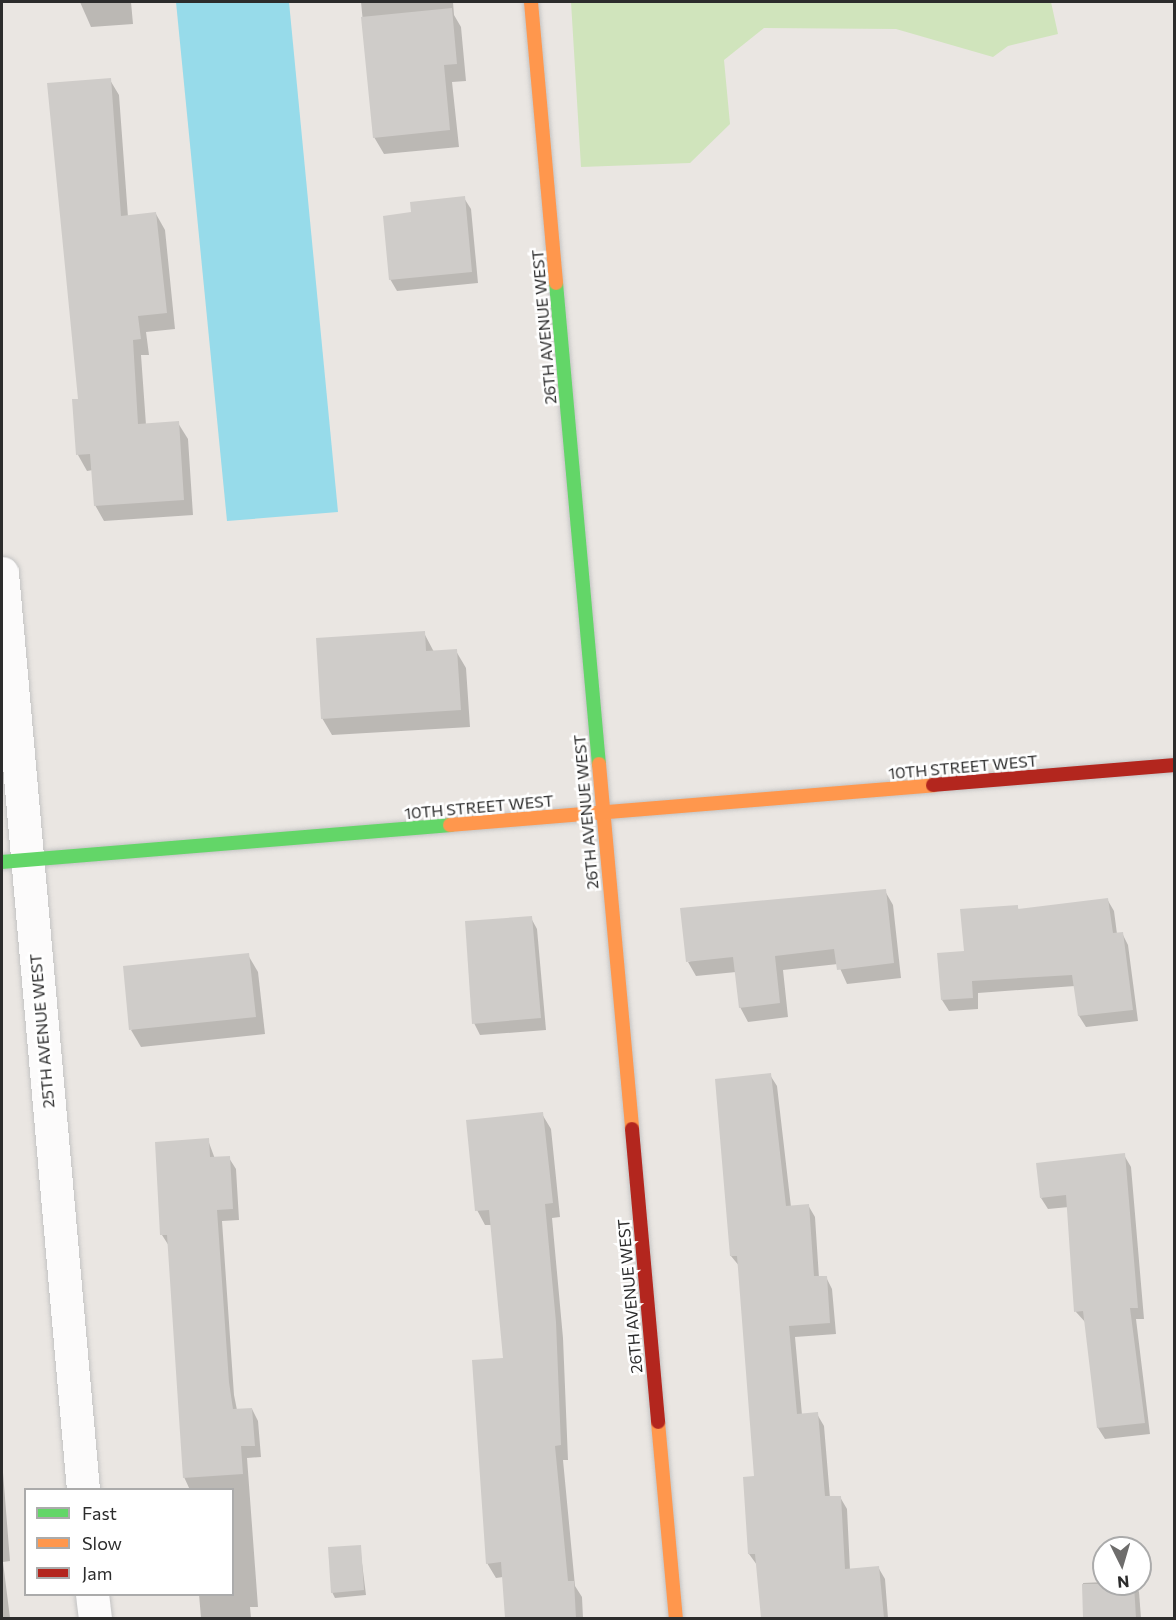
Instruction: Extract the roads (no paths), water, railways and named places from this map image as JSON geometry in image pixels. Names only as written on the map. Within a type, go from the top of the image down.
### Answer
[{"type":"street","name":"26TH AVENUE WEST","points":[[531,2],[675,1618]]},
{"type":"street","name":"25TH AVENUE WEST","points":[[2,573],[14,860],[83,1488]]},
{"type":"street","name":"10TH STREET WEST","points":[[14,860],[1174,765]]},
{"type":"street","points":[[92,1596],[94,1618]]},
{"type":"water","points":[[176,2],[289,2],[338,512],[227,521]]}]
